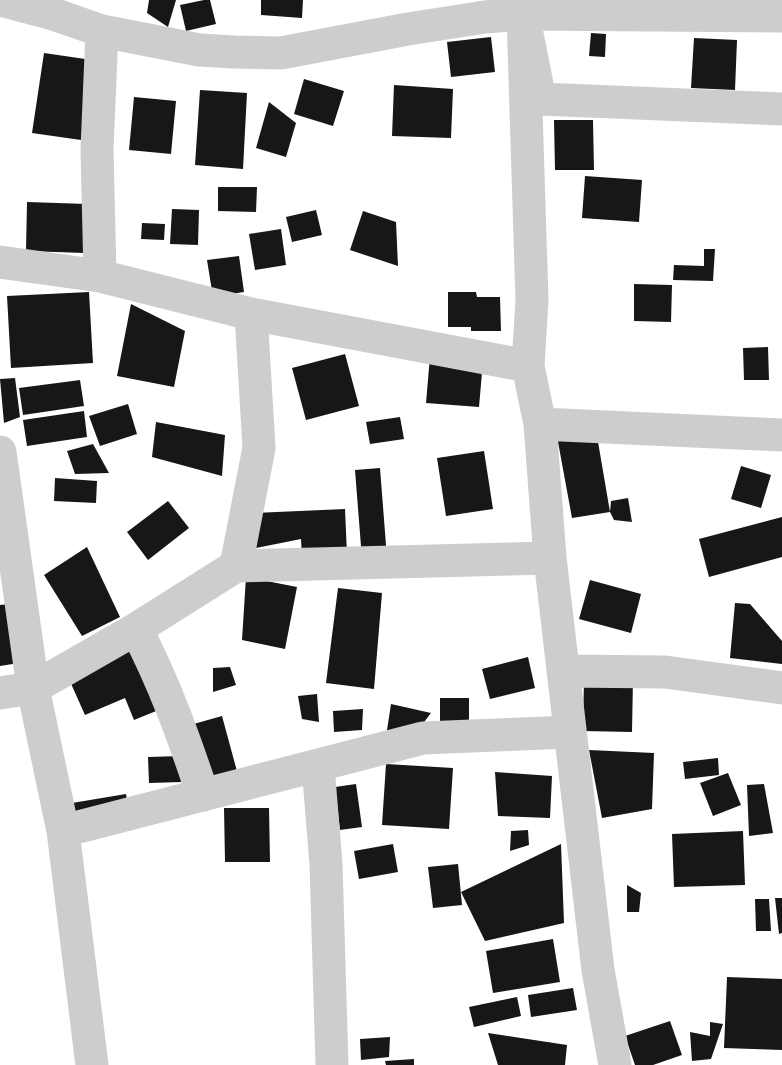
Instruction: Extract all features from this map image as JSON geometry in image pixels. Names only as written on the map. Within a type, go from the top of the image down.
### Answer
[{"type":"street","points":[[0,0],[50,13],[102,31],[199,50],[281,53],[408,28],[485,17],[523,7],[782,16]]},
{"type":"street","points":[[523,7],[540,99],[782,109]]},
{"type":"street","points":[[523,7],[532,300],[528,366],[540,424],[550,558],[598,970],[615,1065]]},
{"type":"street","points":[[100,276],[97,149],[102,31]]},
{"type":"street","points":[[0,262],[100,276],[250,314],[528,366]]},
{"type":"street","points":[[236,566],[259,448],[250,314]]},
{"type":"street","points":[[540,424],[782,435]]},
{"type":"street","points":[[1,472],[33,688],[63,831],[92,1065]]},
{"type":"street","points":[[0,693],[33,688],[136,629],[236,566],[550,558]]},
{"type":"street","points":[[136,629],[177,720],[203,795]]},
{"type":"street","points":[[563,671],[665,672],[782,688]]},
{"type":"street","points":[[63,831],[423,738],[570,732]]},
{"type":"street","points":[[318,766],[326,864],[332,1065]]},
{"type":"building","points":[[149,0],[176,0],[168,27],[147,13]]},
{"type":"building","points":[[210,0],[216,24],[186,31],[180,5]]},
{"type":"building","points":[[261,0],[303,0],[302,18],[261,15]]},
{"type":"building","points":[[591,33],[606,34],[605,57],[589,56]]},
{"type":"building","points":[[491,37],[495,72],[451,77],[447,42]]},
{"type":"building","points":[[694,38],[737,40],[735,90],[691,88]]},
{"type":"building","points":[[44,53],[92,60],[81,140],[32,133]]},
{"type":"building","points":[[304,79],[344,91],[333,126],[294,114]]},
{"type":"building","points":[[394,85],[453,89],[451,138],[392,136]]},
{"type":"building","points":[[200,90],[247,93],[243,169],[195,165]]},
{"type":"building","points":[[134,97],[176,101],[171,154],[129,150]]},
{"type":"building","points":[[269,102],[296,123],[286,157],[256,148]]},
{"type":"building","points":[[554,120],[593,120],[594,170],[555,170]]},
{"type":"building","points":[[585,176],[642,180],[639,222],[582,218]]},
{"type":"building","points":[[218,187],[257,187],[256,212],[218,211]]},
{"type":"building","points":[[27,202],[87,204],[85,253],[26,251]]},
{"type":"building","points":[[172,209],[199,210],[198,245],[170,244]]},
{"type":"building","points":[[316,210],[322,235],[292,242],[286,217]]},
{"type":"building","points":[[363,211],[396,222],[398,266],[350,250]]},
{"type":"building","points":[[142,223],[165,224],[164,240],[141,239]]},
{"type":"building","points":[[281,229],[286,265],[255,270],[249,234]]},
{"type":"building","points":[[704,249],[715,249],[713,281],[673,280],[674,265],[704,266]]},
{"type":"building","points":[[239,256],[244,292],[213,297],[207,260]]},
{"type":"building","points":[[634,284],[672,285],[671,322],[634,321]]},
{"type":"building","points":[[89,292],[93,363],[11,368],[7,296]]},
{"type":"building","points":[[448,292],[476,292],[477,297],[500,297],[501,331],[471,331],[471,327],[448,327]]},
{"type":"building","points":[[131,304],[185,331],[174,387],[117,376]]},
{"type":"building","points":[[768,347],[769,380],[744,380],[743,348]]},
{"type":"building","points":[[345,354],[359,406],[306,420],[292,368]]},
{"type":"building","points":[[430,356],[483,361],[479,407],[426,403]]},
{"type":"building","points":[[15,378],[20,417],[4,423],[0,379]]},
{"type":"building","points":[[80,380],[84,406],[23,415],[19,388]]},
{"type":"building","points":[[128,404],[137,434],[100,446],[89,416]]},
{"type":"building","points":[[84,411],[87,437],[27,446],[23,420]]},
{"type":"building","points":[[400,417],[404,439],[370,444],[366,422]]},
{"type":"building","points":[[156,422],[225,435],[222,476],[152,457]]},
{"type":"building","points":[[556,431],[597,436],[610,512],[572,518]]},
{"type":"building","points":[[93,444],[109,473],[75,474],[67,451]]},
{"type":"building","points":[[484,451],[493,509],[446,516],[437,458]]},
{"type":"building","points":[[741,466],[771,475],[761,508],[731,499]]},
{"type":"building","points":[[380,468],[387,558],[362,559],[355,470]]},
{"type":"building","points":[[55,478],[97,481],[96,503],[54,501]]},
{"type":"building","points":[[628,498],[632,522],[614,520],[610,512],[611,501]]},
{"type":"building","points":[[168,501],[189,528],[148,560],[127,532]]},
{"type":"building","points":[[345,509],[347,555],[302,557],[301,539],[251,549],[254,513]]},
{"type":"building","points":[[782,517],[782,557],[709,577],[699,539]]},
{"type":"building","points":[[87,547],[120,617],[82,636],[44,575]]},
{"type":"building","points":[[246,577],[297,587],[285,649],[242,640]]},
{"type":"building","points":[[590,580],[641,594],[631,633],[579,619]]},
{"type":"building","points":[[338,588],[382,593],[374,689],[326,683]]},
{"type":"building","points":[[735,603],[750,604],[782,641],[782,664],[730,658]]},
{"type":"building","points":[[9,604],[19,663],[0,666],[0,605]]},
{"type":"building","points":[[133,648],[161,709],[134,720],[125,698],[85,715],[68,677]]},
{"type":"building","points":[[528,657],[535,688],[490,699],[482,669]]},
{"type":"building","points":[[230,667],[236,685],[213,692],[213,668]]},
{"type":"building","points":[[584,677],[633,678],[632,732],[583,731]]},
{"type":"building","points":[[317,694],[319,722],[302,719],[298,696]]},
{"type":"building","points":[[440,698],[469,698],[469,732],[440,732]]},
{"type":"building","points":[[391,704],[431,713],[415,734],[387,730]]},
{"type":"building","points":[[363,709],[362,730],[334,732],[333,711]]},
{"type":"building","points":[[222,716],[238,775],[202,782],[190,725]]},
{"type":"building","points":[[589,750],[654,753],[652,809],[602,818]]},
{"type":"building","points":[[181,756],[182,782],[149,783],[148,757]]},
{"type":"building","points":[[718,758],[719,775],[685,779],[683,762]]},
{"type":"building","points":[[386,764],[453,768],[449,829],[382,825]]},
{"type":"building","points":[[495,772],[552,776],[550,818],[498,816]]},
{"type":"building","points":[[728,773],[741,805],[713,816],[700,783]]},
{"type":"building","points":[[356,784],[362,827],[340,830],[335,787]]},
{"type":"building","points":[[764,784],[773,833],[749,836],[747,785]]},
{"type":"building","points":[[126,794],[129,812],[75,821],[72,803]]},
{"type":"building","points":[[224,808],[269,808],[270,862],[225,862]]},
{"type":"building","points":[[528,830],[529,845],[510,851],[511,831]]},
{"type":"building","points":[[743,831],[745,885],[674,887],[672,834]]},
{"type":"building","points":[[393,844],[398,872],[359,879],[354,851]]},
{"type":"building","points":[[561,844],[564,923],[485,941],[461,892]]},
{"type":"building","points":[[458,864],[462,905],[433,908],[428,867]]},
{"type":"building","points":[[627,885],[641,893],[639,912],[627,912]]},
{"type":"building","points":[[775,898],[782,898],[782,933],[779,934]]},
{"type":"building","points":[[755,899],[769,899],[771,931],[756,931]]},
{"type":"building","points":[[553,939],[560,982],[493,993],[486,951]]},
{"type":"building","points":[[727,977],[782,979],[782,1050],[724,1048]]},
{"type":"building","points":[[573,988],[577,1010],[531,1017],[528,995]]},
{"type":"building","points":[[517,997],[521,1016],[474,1027],[469,1007]]},
{"type":"building","points":[[670,1021],[682,1055],[653,1065],[635,1065],[625,1036]]},
{"type":"building","points":[[710,1022],[723,1024],[711,1059],[692,1061],[690,1032],[710,1036]]},
{"type":"building","points":[[488,1033],[567,1045],[565,1065],[498,1065]]},
{"type":"building","points":[[390,1037],[389,1057],[361,1060],[360,1039]]},
{"type":"building","points":[[414,1059],[414,1065],[386,1065],[385,1061]]}]
